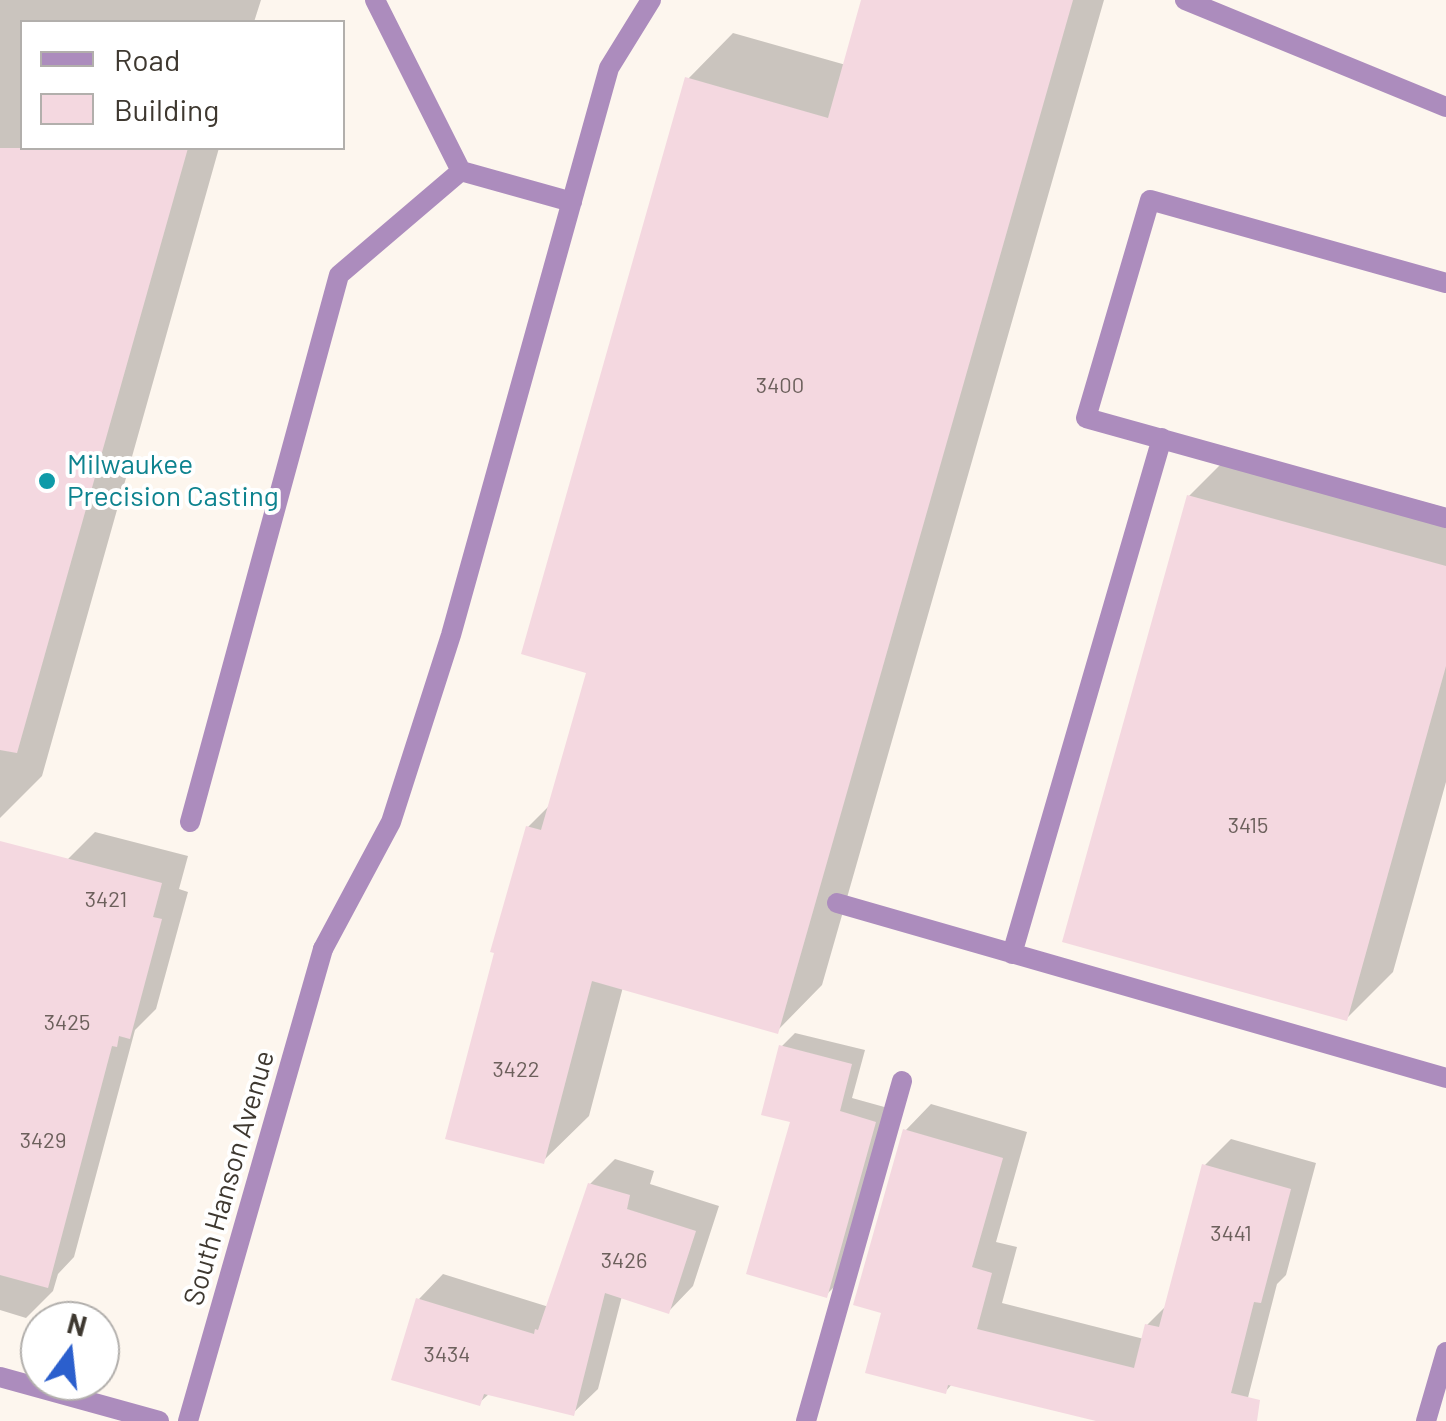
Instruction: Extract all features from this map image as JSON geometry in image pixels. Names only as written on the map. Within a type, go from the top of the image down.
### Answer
[{"type":"street","points":[[375,0],[461,171],[572,202]]},
{"type":"street","name":"South Hanson Avenue","points":[[188,1421],[323,950],[391,822],[452,634],[609,68],[651,0]]},
{"type":"street","points":[[1185,0],[1446,108]]},
{"type":"street","points":[[190,822],[339,275],[461,171]]},
{"type":"street","points":[[1446,283],[1150,200],[1086,418],[1446,518]]},
{"type":"street","points":[[1012,954],[1162,438]]},
{"type":"street","points":[[836,903],[1446,1078]]},
{"type":"street","points":[[806,1421],[902,1081]]},
{"type":"street","points":[[1426,1421],[1446,1352]]},
{"type":"street","points":[[0,1377],[159,1421]]},
{"type":"building","points":[[861,0],[1073,0],[778,1034],[592,981],[544,1164],[445,1139],[494,953],[490,952],[526,826],[541,830],[586,673],[521,654],[685,77],[828,118]]},
{"type":"building","name":"Milwaukee Precision Casting","points":[[0,148],[187,150],[17,753],[0,750]]},
{"type":"building","points":[[1187,495],[1446,566],[1446,666],[1347,1021],[1062,942]]},
{"type":"building","points":[[0,841],[162,883],[153,917],[162,919],[130,1039],[119,1036],[117,1047],[112,1046],[48,1288],[0,1275]]},
{"type":"building","points":[[779,1045],[852,1064],[840,1111],[876,1122],[827,1298],[746,1274],[790,1122],[761,1115]]},
{"type":"building","points":[[903,1129],[1003,1158],[972,1267],[992,1273],[977,1329],[1134,1368],[1145,1324],[1159,1327],[1202,1164],[1291,1189],[1261,1303],[1254,1302],[1231,1393],[1260,1400],[1257,1421],[1096,1421],[948,1385],[946,1394],[865,1373],[881,1313],[853,1305]]},
{"type":"building","points":[[588,1183],[630,1195],[627,1209],[696,1231],[669,1314],[605,1293],[574,1416],[484,1394],[480,1406],[391,1380],[416,1298],[534,1334],[538,1330]]},
{"type":"place","name":"Milwaukee Precision Casting","points":[[47,481]]}]
